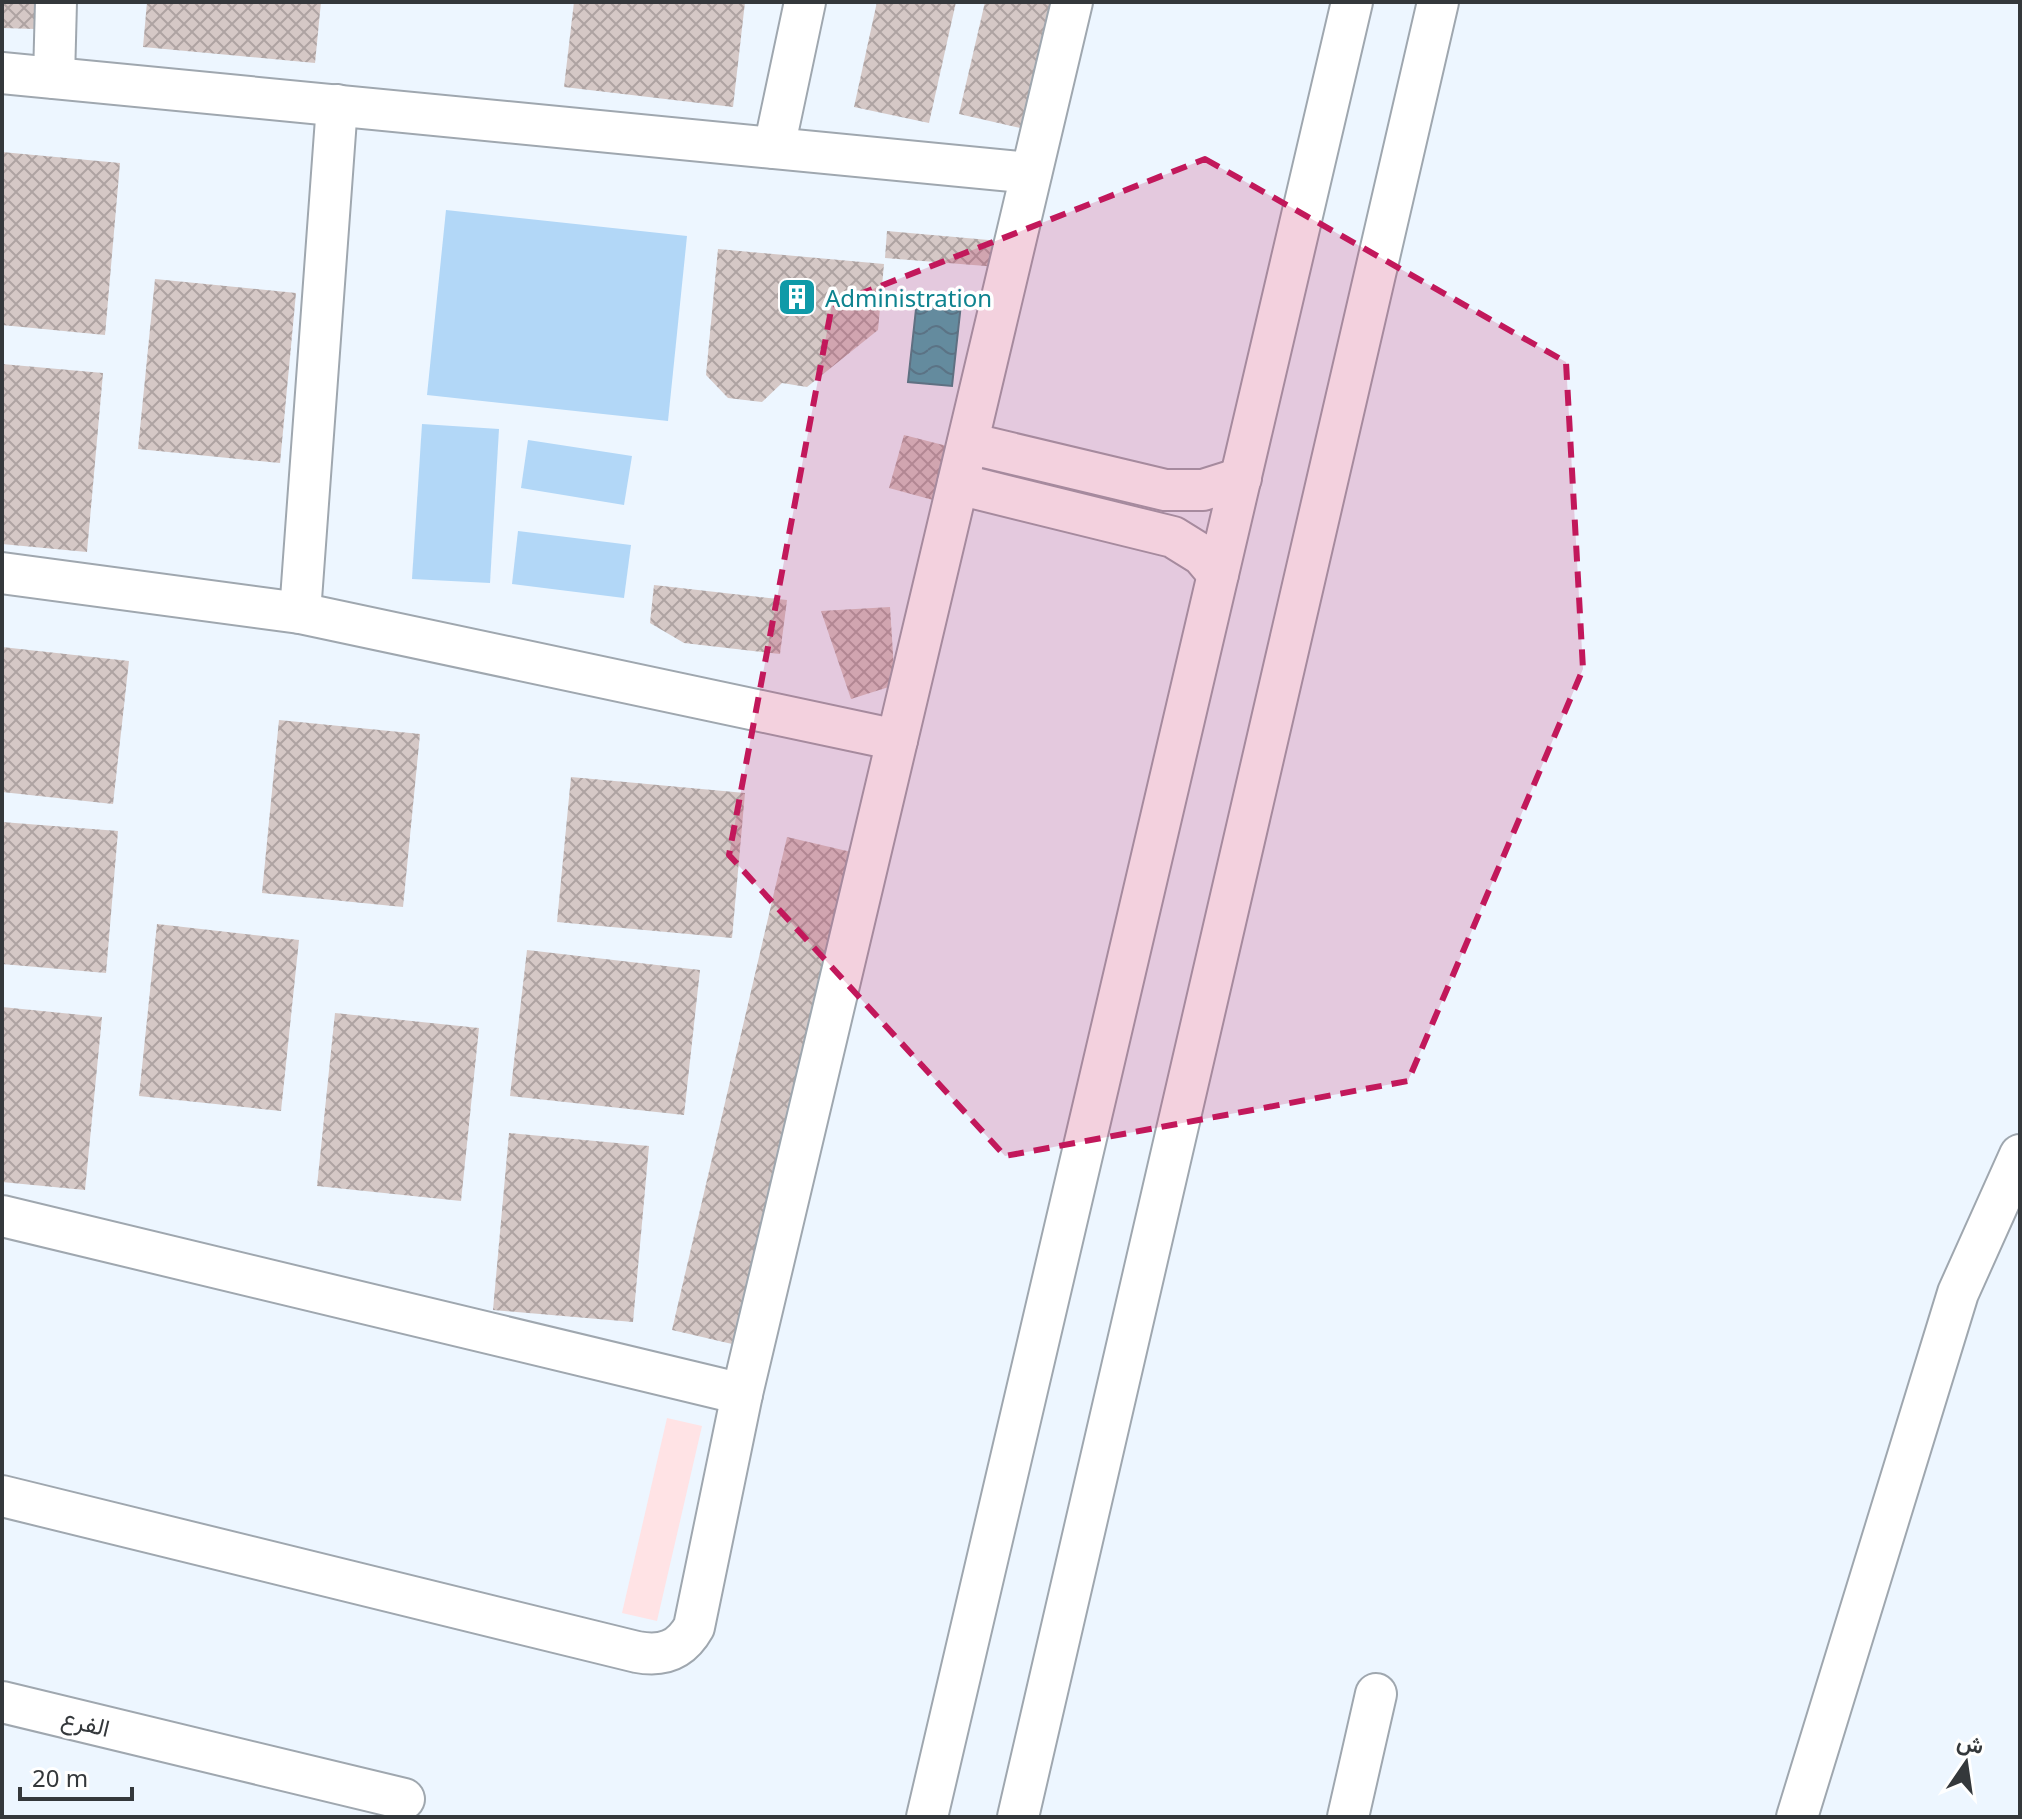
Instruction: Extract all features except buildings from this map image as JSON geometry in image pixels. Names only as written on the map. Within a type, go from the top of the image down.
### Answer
[{"type":"street","points":[[54,78],[56,2]]},
{"type":"street","points":[[774,148],[805,2]]},
{"type":"street","points":[[2,1496],[637,1652],[665,1654],[688,1639],[694,1627],[742,1394],[1072,2]]},
{"type":"street","points":[[927,1817],[1352,2]]},
{"type":"street","points":[[1018,1817],[1438,2]]},
{"type":"street","points":[[2,73],[1031,173]]},
{"type":"street","points":[[300,613],[337,105]]},
{"type":"street","points":[[968,443],[1165,490],[1203,490],[1241,478]]},
{"type":"street","points":[[958,484],[1173,537],[1202,555],[1218,574]]},
{"type":"street","points":[[2,573],[300,613],[897,740]]},
{"type":"street","points":[[1797,1817],[1958,1293],[2020,1155]]},
{"type":"street","points":[[2,1216],[742,1394]]},
{"type":"street","points":[[1348,1817],[1376,1694]]},
{"type":"street","name":"الفرع","points":[[2,1702],[404,1799]]},
{"type":"highlighted area","points":[[1205,159],[1566,362],[1583,669],[1408,1081],[1005,1156],[729,855],[832,305]]},
{"type":"shaded area","points":[[446,210],[687,236],[668,421],[427,395]]},
{"type":"shaded area","points":[[422,424],[499,429],[490,583],[412,579]]},
{"type":"shaded area","points":[[528,440],[632,456],[624,505],[521,488]]},
{"type":"shaded area","points":[[518,531],[631,545],[624,598],[512,584]]},
{"type":"shaded area","points":[[667,1418],[702,1426],[657,1621],[622,1613]]},
{"type":"water","points":[[917,300],[961,304],[952,386],[908,382]]},
{"type":"place","name":"Administration","points":[[797,297]]}]
